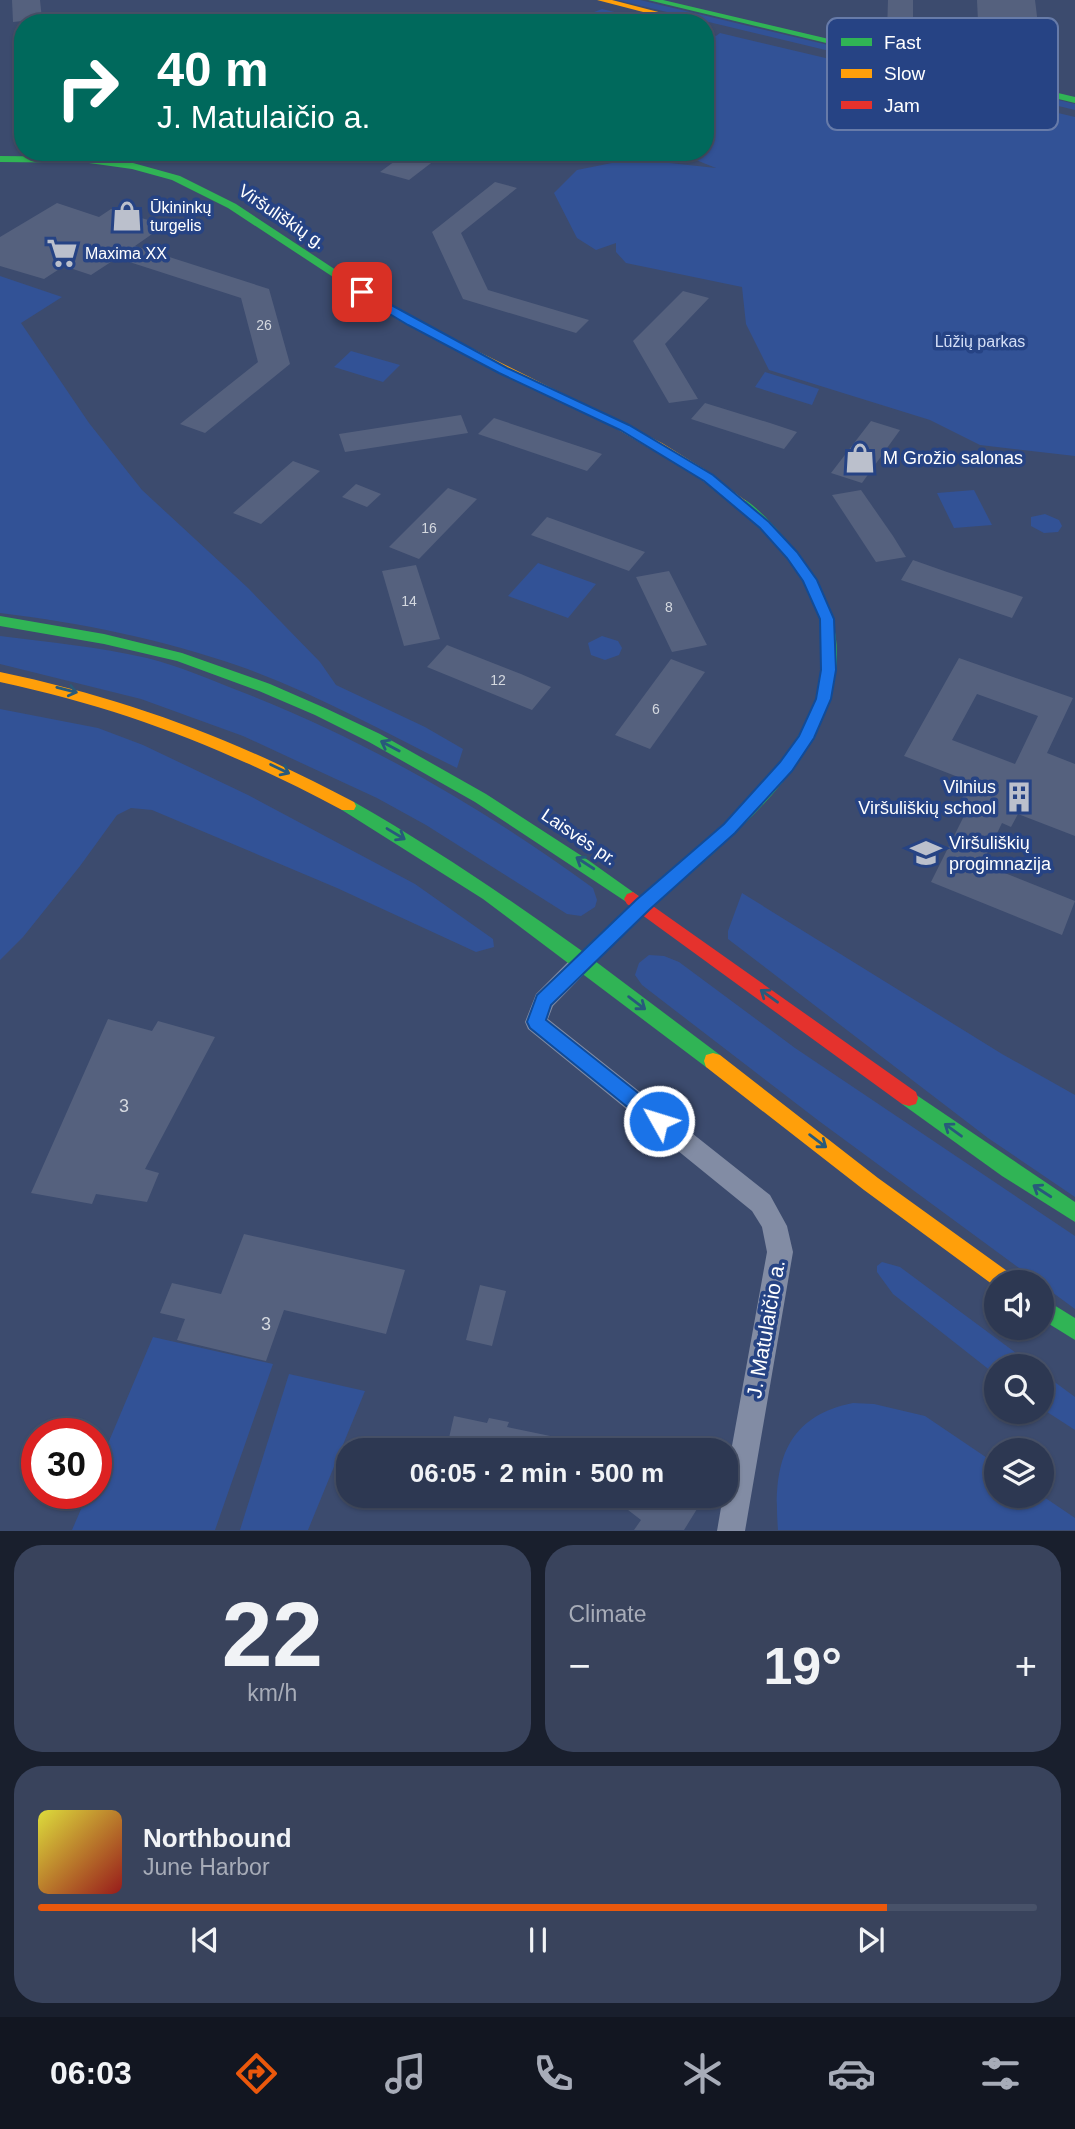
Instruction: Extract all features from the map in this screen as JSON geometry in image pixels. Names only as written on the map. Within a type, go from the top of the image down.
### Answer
[{"type":"main road","points":[[601,0],[659,14]]},
{"type":"main road","points":[[652,0],[711,14]]},
{"type":"main road","points":[[714,15],[827,41]]},
{"type":"main road","points":[[714,27],[827,54]]},
{"type":"main road","name":"Viršuliškių g.","points":[[91,161],[173,177],[209,192],[396,313],[670,453],[709,478],[738,502],[792,555],[810,580],[827,619],[829,670],[816,721],[786,766],[749,808],[583,961]]},
{"type":"main road","name":"Laisvės pr.","points":[[0,621],[73,631],[143,646],[208,666],[317,710],[389,744],[508,813],[599,872],[1009,1170],[1075,1213]]},
{"type":"main road","points":[[0,677],[60,687],[112,701],[208,736],[275,766],[338,799],[413,844],[541,930],[990,1270]]},
{"type":"main road","points":[[1054,1316],[1075,1330]]},
{"type":"street","name":"J. Matulaičio a.","points":[[583,961],[544,1001],[536,1022],[761,1203],[778,1233],[780,1252],[731,1531]]},
{"type":"green space","points":[[617,0],[640,0],[699,14],[675,14]]},
{"type":"green space","points":[[602,9],[623,14],[589,14]]},
{"type":"green space","points":[[714,18],[827,45],[827,50],[714,23]]},
{"type":"green space","name":"Lūžių parkas","points":[[720,33],[827,58],[827,130],[1058,130],[1058,113],[1075,117],[1075,456],[980,445],[930,420],[769,370],[746,324],[742,287],[626,263],[616,252],[616,243],[596,250],[577,238],[554,193],[577,170],[622,161],[651,161],[716,168],[698,161],[714,161],[716,36]]},
{"type":"green space","points":[[1058,100],[1075,104],[1075,110],[1058,106]]},
{"type":"green space","points":[[0,276],[62,297],[21,323],[89,423],[142,490],[248,588],[320,662],[336,685],[425,727],[463,749],[457,768],[323,701],[239,666],[121,633],[0,613]]},
{"type":"green space","points":[[351,351],[400,365],[383,382],[334,367]]},
{"type":"green space","points":[[765,372],[819,389],[812,405],[755,387]]},
{"type":"green space","points":[[974,490],[992,525],[954,528],[937,493]]},
{"type":"green space","points":[[1045,514],[1059,520],[1062,526],[1058,532],[1044,533],[1031,526],[1031,517]]},
{"type":"green space","points":[[538,563],[596,584],[568,618],[508,596]]},
{"type":"green space","points":[[0,636],[92,648],[159,661],[288,711],[424,778],[510,831],[593,888],[597,900],[595,907],[581,916],[567,914],[426,825],[377,798],[243,736],[141,699],[0,664]]},
{"type":"green space","points":[[602,636],[618,641],[622,648],[619,655],[605,660],[591,655],[588,643]]},
{"type":"green space","points":[[0,709],[98,728],[143,745],[248,795],[415,884],[493,939],[494,947],[476,952],[337,888],[152,810],[131,808],[117,815],[23,937],[0,960]]},
{"type":"green space","points":[[742,893],[1002,1054],[1075,1095],[1075,1197],[988,1138],[728,939],[728,931]]},
{"type":"green space","points":[[649,955],[664,956],[679,962],[795,1048],[1075,1236],[1075,1309],[1054,1294],[1054,1270],[1022,1270],[819,1121],[642,985],[635,975],[639,963]]},
{"type":"green space","points":[[882,1262],[900,1267],[984,1329],[984,1340],[999,1340],[1017,1354],[984,1354],[984,1366],[893,1294],[877,1272],[877,1266]]},
{"type":"green space","points":[[153,1337],[273,1364],[215,1530],[72,1530],[81,1509],[112,1509],[112,1434]]},
{"type":"green space","points":[[289,1374],[365,1391],[346,1438],[336,1438],[336,1462],[308,1530],[240,1530]]},
{"type":"green space","points":[[1054,1382],[1075,1397],[1075,1430],[1054,1416]]},
{"type":"green space","points":[[853,1403],[874,1404],[925,1416],[984,1456],[984,1508],[1054,1508],[1054,1504],[1075,1518],[1075,1530],[778,1530],[778,1486],[787,1448],[797,1433],[811,1420],[829,1410]]},
{"type":"building","points":[[12,0],[40,0],[41,14],[14,14],[13,22]]},
{"type":"building","points":[[888,0],[913,0],[913,18],[887,18]]},
{"type":"building","points":[[977,0],[1035,0],[1037,18],[978,18]]},
{"type":"building","points":[[395,161],[434,161],[409,180],[380,172]]},
{"type":"building","points":[[495,182],[517,188],[461,233],[488,290],[589,320],[576,333],[463,299],[432,232]]},
{"type":"building","points":[[57,203],[99,217],[111,209],[165,225],[135,246],[269,289],[290,364],[205,433],[180,424],[258,362],[241,298],[117,258],[91,275],[64,266],[44,279],[0,266],[0,237]]},
{"type":"building","points":[[683,291],[709,298],[665,344],[698,399],[669,403],[633,341]]},
{"type":"building","points":[[705,403],[797,432],[784,449],[691,419]]},
{"type":"building","points":[[461,415],[468,433],[345,452],[339,434]]},
{"type":"building","points":[[494,418],[602,454],[587,471],[478,434]]},
{"type":"building","points":[[871,421],[900,430],[862,483],[831,473]]},
{"type":"building","points":[[293,461],[320,471],[261,524],[233,513]]},
{"type":"building","points":[[356,484],[381,494],[367,507],[342,497]]},
{"type":"building","points":[[448,488],[477,499],[419,559],[389,547]]},
{"type":"building","points":[[861,490],[906,557],[876,562],[832,495]]},
{"type":"building","points":[[547,517],[645,552],[629,571],[531,535]]},
{"type":"building","points":[[913,560],[1023,597],[1012,618],[901,580]]},
{"type":"building","points":[[416,565],[440,639],[404,646],[382,571]]},
{"type":"building","points":[[669,571],[707,645],[672,652],[636,577]]},
{"type":"building","points":[[447,645],[551,687],[532,710],[427,667]]},
{"type":"building","name":"Vilnius Viršuliškių school","points":[[959,658],[1073,698],[1047,753],[1075,764],[1075,836],[1018,814],[1011,827],[1002,823],[982,864],[1075,901],[1062,935],[931,882],[967,810],[958,806],[971,782],[904,756]],"holes":[[[977,694],[1038,716],[1015,764],[952,740]]]},
{"type":"building","points":[[671,659],[705,672],[650,749],[615,735]]},
{"type":"building","points":[[108,1019],[152,1031],[158,1021],[215,1037],[145,1169],[159,1173],[147,1202],[96,1194],[92,1204],[31,1193]]},
{"type":"building","points":[[244,1234],[405,1270],[386,1334],[284,1310],[266,1361],[177,1340],[185,1319],[160,1313],[172,1283],[221,1294]]},
{"type":"building","points":[[480,1285],[506,1291],[492,1346],[466,1340]]},
{"type":"building","points":[[454,1416],[487,1423],[489,1418],[509,1422],[507,1427],[560,1438],[449,1438]]},
{"type":"building","points":[[626,1508],[698,1508],[684,1530],[634,1530],[641,1520]]},
{"type":"traffic: fast","points":[[652,0],[711,14]]},
{"type":"traffic: fast","points":[[714,15],[827,41]]},
{"type":"traffic: fast","points":[[1058,96],[1075,100]]},
{"type":"traffic: fast","points":[[0,159],[14,159]]},
{"type":"traffic: fast","points":[[96,161],[133,166],[176,178],[232,206],[395,313]]},
{"type":"traffic: fast","points":[[583,961],[747,812],[778,778],[803,742],[822,704],[831,665],[828,624],[822,605],[792,556],[739,501]]},
{"type":"traffic: fast","points":[[0,621],[156,651],[264,687],[375,738],[428,767],[532,830],[633,899]]},
{"type":"traffic: fast","points":[[348,806],[489,895],[713,1061]]},
{"type":"traffic: fast","points":[[909,1098],[1009,1170],[1075,1213]]},
{"type":"traffic: fast","points":[[1054,1316],[1075,1330]]},
{"type":"traffic: slow","points":[[601,0],[661,14]]},
{"type":"traffic: slow","points":[[395,313],[658,446],[739,501]]},
{"type":"traffic: slow","points":[[0,677],[93,699],[179,727],[263,762],[348,806]]},
{"type":"traffic: slow","points":[[713,1061],[871,1184],[989,1270]]},
{"type":"traffic: jam","points":[[633,899],[909,1098]]},
{"type":"place","name":"Ūkininkų turgelis","points":[[127,216]]},
{"type":"place","name":"Maxima XX","points":[[62,253]]},
{"type":"place","name":"M Grožio salonas","points":[[860,458]]},
{"type":"place","name":"Vilnius Viršuliškių school","points":[[1019,797]]},
{"type":"place","name":"Viršuliškių progimnazija","points":[[926,853]]},
{"type":"route","points":[[362,292],[412,323],[625,428],[709,478],[764,525],[792,555],[810,580],[827,619],[829,670],[823,699],[816,721],[786,766],[729,828],[583,961],[544,1001],[536,1022],[659,1121]]}]
